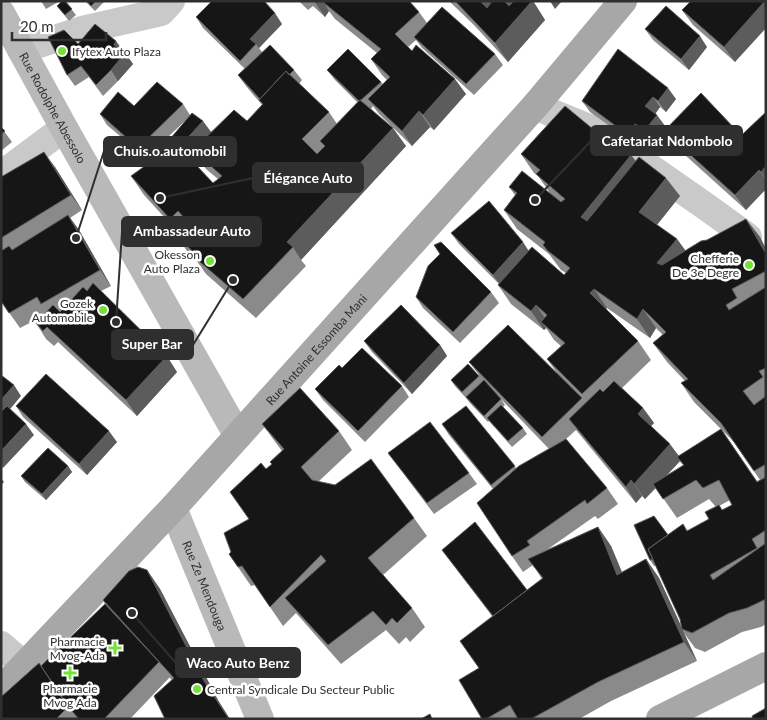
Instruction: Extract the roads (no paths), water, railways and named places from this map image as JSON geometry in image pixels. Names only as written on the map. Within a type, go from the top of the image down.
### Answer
[{"type":"main road","name":"Rue Antoine Essomba Mani","points":[[1,690],[173,508],[238,436],[534,106],[623,1]]},
{"type":"main road","name":"Rue Rodolphe Abessolo","points":[[1,13],[238,436]]},
{"type":"main road","name":"Rue Ze Mendouga","points":[[173,508],[260,719]]},
{"type":"main road","points":[[660,719],[766,666]]},
{"type":"street","points":[[21,50],[82,30],[161,12],[171,1]]},
{"type":"street","points":[[534,106],[599,132],[748,237]]},
{"type":"street","points":[[1,175],[64,128]]},
{"type":"street","points":[[1,645],[24,665]]},
{"type":"place","name":"Ifytex Auto Plaza","points":[[62,51]]},
{"type":"place","name":"Élégance Auto","points":[[160,198]]},
{"type":"place","name":"Cafetariat Ndombolo","points":[[535,200]]},
{"type":"place","name":"Chuis.o.automobil","points":[[76,238]]},
{"type":"place","name":"Okesson Auto Plaza","points":[[210,261]]},
{"type":"place","name":"Chefferie De 3e Degre","points":[[749,265]]},
{"type":"place","name":"Super Bar","points":[[233,280]]},
{"type":"place","name":"Gozek Automobile","points":[[103,310]]},
{"type":"place","name":"Ambassadeur Auto","points":[[116,322]]},
{"type":"place","name":"Waco Auto Benz","points":[[132,613]]},
{"type":"place","name":"Pharmacie Mvog-Ada","points":[[115,648]]},
{"type":"place","name":"Pharmacie Mvog Ada","points":[[70,673]]},
{"type":"place","name":"Central Syndicale Du Secteur Public","points":[[197,689]]}]
